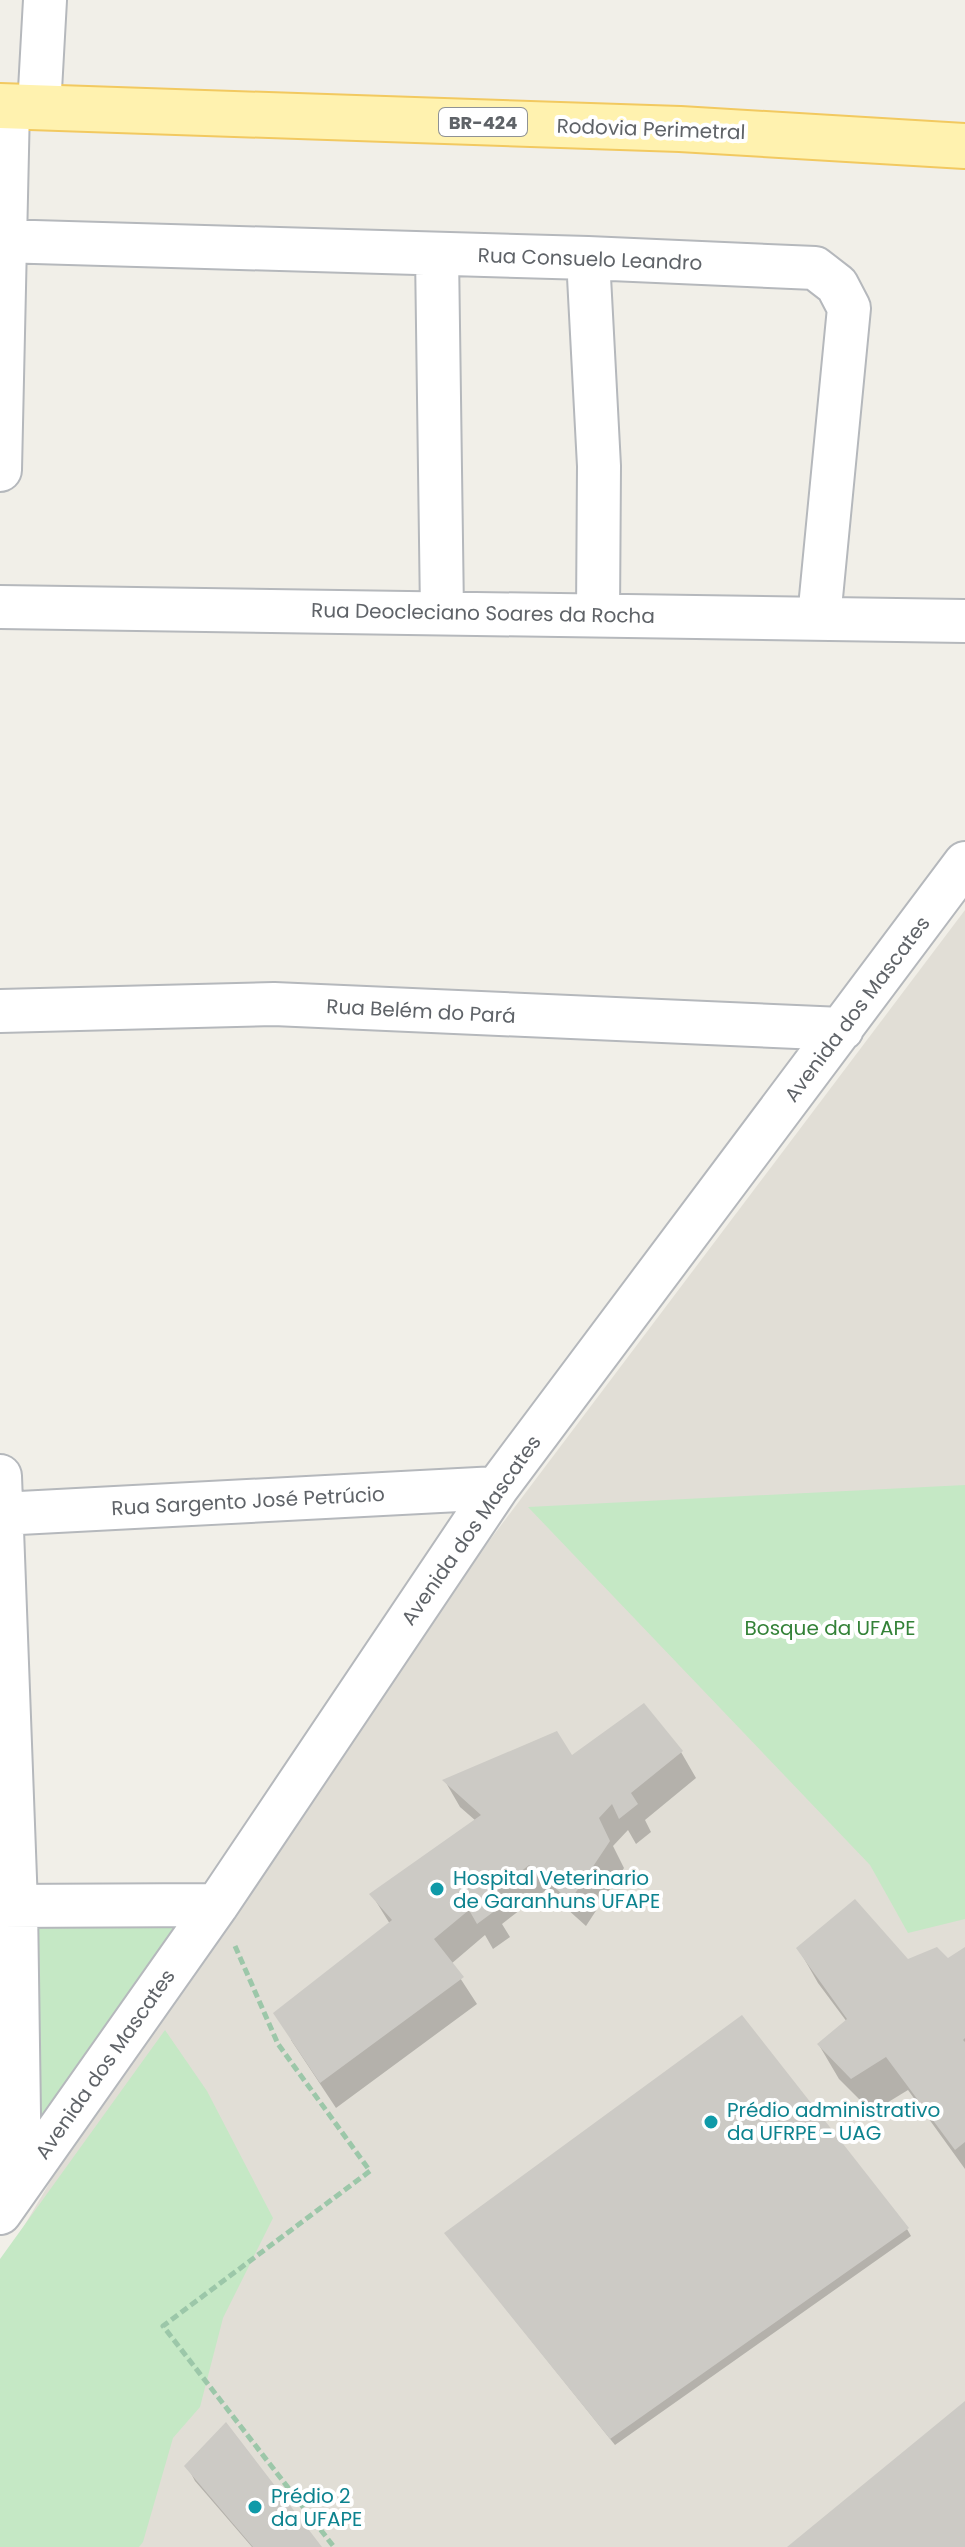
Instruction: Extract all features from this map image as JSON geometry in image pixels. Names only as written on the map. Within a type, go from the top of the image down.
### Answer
[{"type":"main road","name":"Rodovia Perimetral","points":[[15,107],[680,129],[965,146]]},
{"type":"street","points":[[0,470],[3,242],[15,107],[45,0]]},
{"type":"street","name":"Rua Consuelo Leandro","points":[[3,242],[588,258],[815,268],[837,285],[849,308],[819,618]]},
{"type":"street","points":[[437,254],[442,612]]},
{"type":"street","points":[[588,258],[599,466],[598,614]]},
{"type":"street","name":"Rua Deocleciano Soares da Rocha","points":[[0,607],[965,621]]},
{"type":"street","name":"Avenida dos Mascates","points":[[10,2198],[217,1905],[497,1488],[965,863]]},
{"type":"street","name":"Rua Belém do Pará","points":[[0,1011],[274,1004],[842,1029]]},
{"type":"street","name":"Rua Sargento José Petrúcio","points":[[0,1501],[497,1488]]},
{"type":"street","points":[[0,1501],[10,2198]]},
{"type":"street","points":[[8,1906],[217,1905]]},
{"type":"path","points":[[217,1905],[278,2044],[370,2171],[163,2326],[334,2547]]},
{"type":"shaded area","points":[[965,910],[965,2547],[0,2547],[0,2267],[207,1915]]},
{"type":"green space","name":"Bosque da UFAPE","points":[[965,1485],[965,1919],[908,1933],[870,1865],[528,1507]]},
{"type":"green space","points":[[207,1915],[14,2175],[6,1918]]},
{"type":"green space","points":[[165,2030],[207,2091],[273,2218],[223,2318],[200,2407],[173,2438],[139,2547],[0,2547],[0,2259]]},
{"type":"building","name":"Hospital Veterinario de Garanhuns UFAPE","points":[[644,1703],[683,1751],[631,1793],[638,1804],[619,1819],[612,1804],[599,1818],[610,1841],[570,1901],[529,1865],[489,1897],[496,1910],[477,1924],[469,1910],[434,1939],[464,1977],[320,2083],[273,2013],[392,1920],[369,1894],[481,1815],[442,1780],[557,1731],[572,1755]]},
{"type":"building","points":[[855,1899],[908,1959],[937,1947],[948,1958],[965,1947],[965,2142],[955,2150],[886,2057],[851,2079],[817,2044],[847,2019],[796,1948]]},
{"type":"building","name":"Prédio administrativo da UFRPE - UAG","points":[[742,2015],[909,2228],[610,2439],[444,2233]]},
{"type":"building","points":[[965,2401],[965,2547],[787,2547]]},
{"type":"building","name":"Prédio 2 da UFAPE","points":[[226,2422],[322,2547],[253,2547],[184,2466]]},
{"type":"place","name":"Hospital Veterinario de Garanhuns UFAPE","points":[[437,1889]]},
{"type":"place","name":"Prédio administrativo da UFRPE - UAG","points":[[711,2122]]},
{"type":"place","name":"Prédio 2 da UFAPE","points":[[255,2507]]}]
